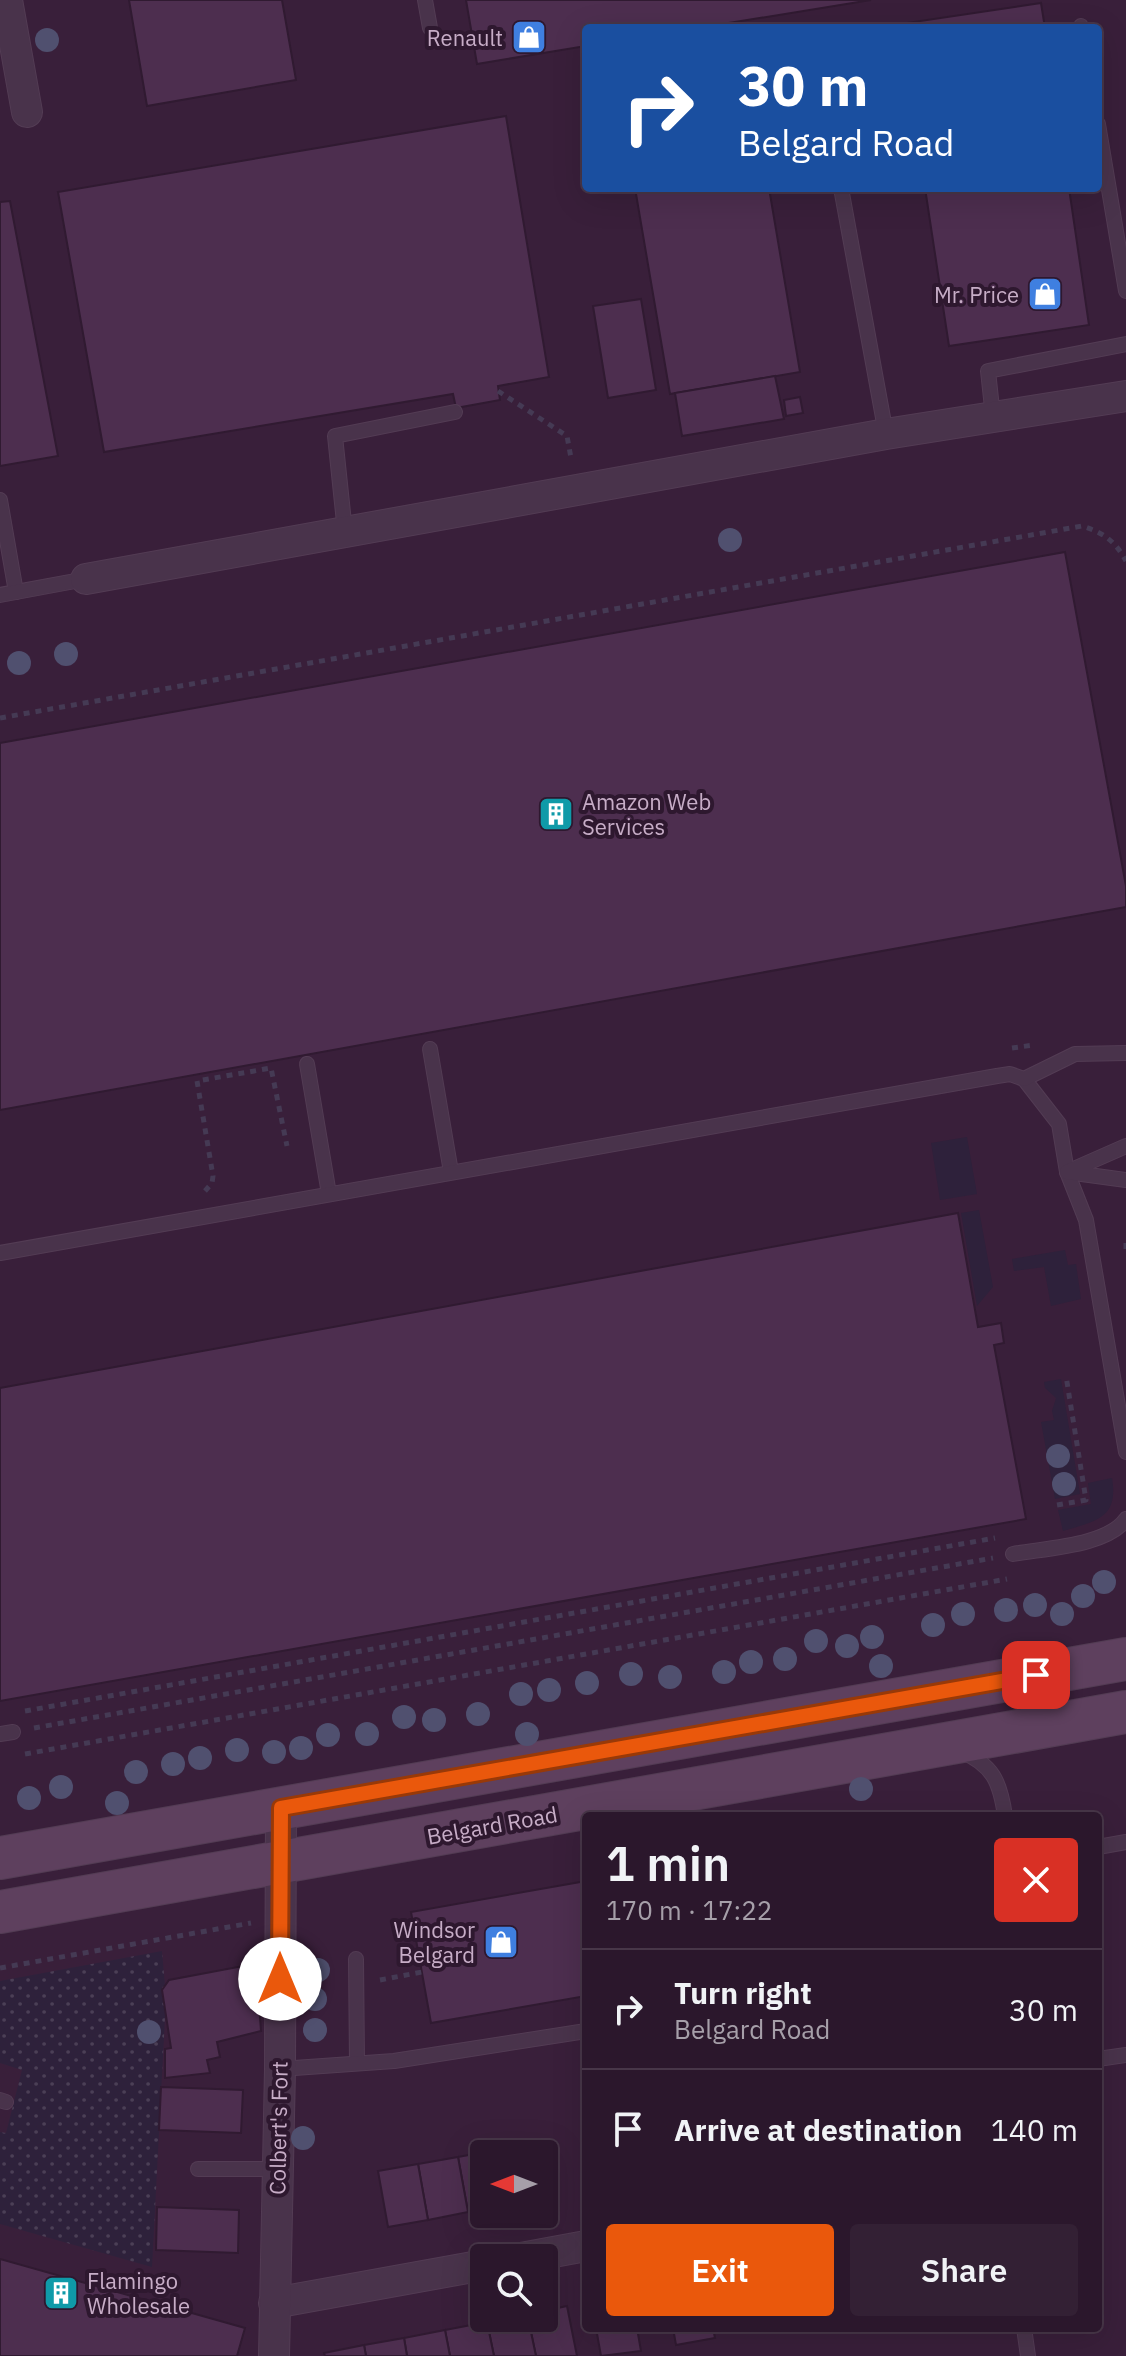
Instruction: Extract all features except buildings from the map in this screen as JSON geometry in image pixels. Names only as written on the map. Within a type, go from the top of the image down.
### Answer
[{"type":"main road","points":[[0,1858],[1126,1659]]},
{"type":"main road","name":"Belgard Road","points":[[0,1912],[1126,1712]]},
{"type":"street","points":[[7,0],[27,112]]},
{"type":"street","points":[[86,579],[886,434],[1126,396]]},
{"type":"street","name":"Colbert's Fort","points":[[274,2356],[281,1808]]},
{"type":"street","points":[[558,2251],[582,2247]]},
{"type":"street","points":[[274,2303],[470,2268]]},
{"type":"lane","points":[[425,0],[430,28]]},
{"type":"lane","points":[[1102,148],[1126,291]]},
{"type":"lane","points":[[842,192],[886,434]]},
{"type":"lane","points":[[993,417],[988,371],[1126,344]]},
{"type":"lane","points":[[345,532],[335,436],[455,412]]},
{"type":"lane","points":[[0,500],[16,592]]},
{"type":"lane","points":[[0,595],[86,579]]},
{"type":"lane","points":[[430,1049],[451,1172]]},
{"type":"lane","points":[[1024,1079],[1075,1054],[1126,1053]]},
{"type":"lane","points":[[307,1064],[329,1194]]},
{"type":"lane","points":[[0,1253],[1010,1074],[1024,1079],[1059,1124],[1067,1172],[1086,1220],[1126,1452]]},
{"type":"lane","points":[[1067,1172],[1126,1146]]},
{"type":"lane","points":[[1067,1172],[1126,1180]]},
{"type":"lane","points":[[1013,1554],[1104,1537],[1119,1528],[1126,1519]]},
{"type":"lane","points":[[944,1744],[965,1753],[992,1771],[1001,1786],[1004,1812]]},
{"type":"lane","points":[[1102,1846],[1126,1842]]},
{"type":"lane","points":[[356,1959],[357,2063]]},
{"type":"lane","points":[[280,2069],[394,2061],[582,2032]]},
{"type":"lane","points":[[1102,2058],[1126,2055]]},
{"type":"lane","points":[[198,2169],[277,2169]]},
{"type":"lane","points":[[1025,2332],[1028,2356]]},
{"type":"path","points":[[498,391],[567,436],[577,490]]},
{"type":"path","points":[[0,718],[1082,526],[1102,533],[1117,545],[1126,561]]},
{"type":"path","points":[[200,1194],[208,1189],[213,1176],[197,1081],[271,1068],[287,1146]]},
{"type":"path","points":[[1126,1243],[1126,1251]]},
{"type":"path","points":[[1057,1505],[1086,1500],[1066,1376]]},
{"type":"path","points":[[16,1712],[1006,1537]]},
{"type":"path","points":[[7,1733],[1013,1554]]},
{"type":"path","points":[[14,1756],[1016,1577]]},
{"type":"path","points":[[0,1968],[252,1923]]},
{"type":"path","points":[[356,1984],[422,1972]]},
{"type":"shaded area","points":[[967,1137],[977,1194],[940,1200],[931,1143]]},
{"type":"shaded area","points":[[979,1210],[993,1287],[977,1306],[961,1213]]},
{"type":"shaded area","points":[[1065,1250],[1068,1265],[1076,1264],[1081,1299],[1051,1306],[1044,1267],[1014,1271],[1012,1259]]},
{"type":"shaded area","points":[[1061,1379],[1080,1494],[1055,1499],[1041,1422],[1054,1420],[1052,1411],[1056,1398],[1045,1388],[1044,1382]]},
{"type":"shaded area","points":[[1112,1478],[1112,1502],[1108,1510],[1094,1521],[1063,1531],[1058,1510],[1091,1504],[1088,1483]]},
{"type":"shaded area","points":[[162,1951],[166,1998],[152,2267],[0,2224],[0,2132],[6,2133],[22,2070],[0,2063],[0,1981]]},
{"type":"place","name":"Renault","points":[[529,37]]},
{"type":"place","name":"Mr. Price","points":[[1045,294]]},
{"type":"place","name":"Amazon Web Services","points":[[556,814]]},
{"type":"place","name":"Windsor Belgard","points":[[501,1942]]},
{"type":"place","name":"Flamingo Wholesale","points":[[61,2293]]},
{"type":"route","points":[[280,1979],[281,1808],[1036,1675]]}]
